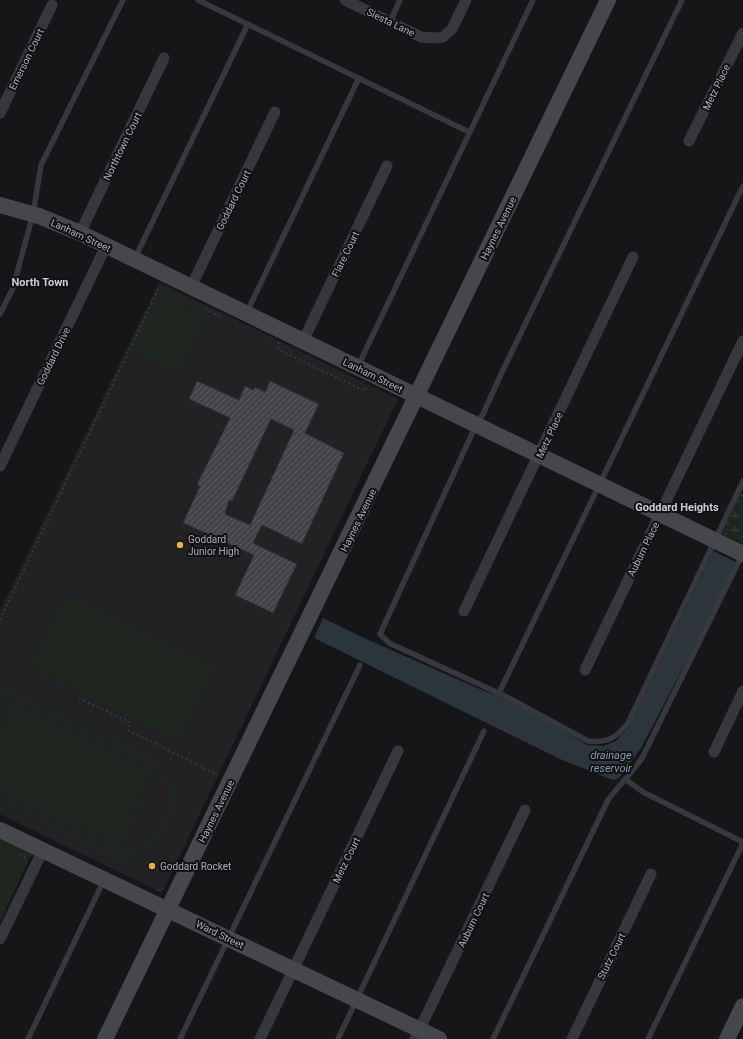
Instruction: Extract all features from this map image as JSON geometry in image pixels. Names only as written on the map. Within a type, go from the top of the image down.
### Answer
[{"type":"street","name":"Siesta Lane","points":[[345,0],[421,37],[437,38],[446,34],[452,29],[466,0]]},
{"type":"street","name":"Haynes Avenue","points":[[105,1039],[169,910],[608,0]]},
{"type":"street","name":"Emerson Court","points":[[0,113],[52,5]]},
{"type":"street","name":"Metz Place","points":[[689,141],[743,33]]},
{"type":"street","name":"Northtown Court","points":[[80,233],[164,58]]},
{"type":"street","name":"Goddard Court","points":[[191,288],[276,112]]},
{"type":"street","name":"Flare Court","points":[[303,342],[387,166]]},
{"type":"street","name":"Lanham Street","points":[[0,205],[32,214],[80,233],[743,554]]},
{"type":"street","name":"Goddard Drive","points":[[0,466],[106,246]]},
{"type":"street","name":"Metz Place","points":[[464,611],[540,456],[633,258]]},
{"type":"street","name":"Auburn Place","points":[[585,670],[743,341]]},
{"type":"street","points":[[714,752],[743,691]]},
{"type":"street","name":"Metz Court","points":[[260,1039],[398,751]]},
{"type":"street","name":"Auburn Court","points":[[417,1034],[526,810]]},
{"type":"street","name":"Ward Street","points":[[0,830],[357,1000],[417,1034],[439,1039]]},
{"type":"street","points":[[0,939],[43,850]]},
{"type":"street","name":"Stutz Court","points":[[572,1039],[650,874]]},
{"type":"street","points":[[727,1039],[743,1006]]},
{"type":"lane","points":[[0,314],[13,288],[32,214],[41,165],[123,0]]},
{"type":"lane","points":[[198,0],[469,132]]},
{"type":"lane","points":[[390,22],[400,0]]},
{"type":"lane","points":[[357,368],[533,0]]},
{"type":"lane","points":[[682,0],[483,414],[476,425],[380,634],[389,643],[499,694],[588,741],[601,742],[612,738],[621,732],[628,723],[743,481]]},
{"type":"lane","points":[[134,260],[248,24]]},
{"type":"lane","points":[[246,314],[359,78]]},
{"type":"lane","points":[[499,694],[743,186]]},
{"type":"lane","points":[[493,1039],[608,800],[642,758],[743,554]]},
{"type":"lane","points":[[180,1039],[360,665]]},
{"type":"lane","points":[[338,1039],[484,731]]},
{"type":"lane","points":[[625,779],[643,792],[743,843],[648,1039]]},
{"type":"lane","points":[[28,1039],[105,880]]},
{"type":"path","points":[[0,620],[161,284],[166,287]]},
{"type":"path","points":[[204,305],[208,311],[226,319]]},
{"type":"path","points":[[274,338],[277,341],[279,350],[365,392],[368,385],[374,387]]},
{"type":"path","points":[[79,698],[132,723],[128,730],[222,776]]},
{"type":"path","points":[[17,852],[25,858],[26,864]]},
{"type":"path","points":[[158,890],[167,885]]},
{"type":"shaded area","name":"Goddard Junior High","points":[[159,282],[398,399],[162,893],[0,814],[0,611]]},
{"type":"green space","points":[[160,291],[205,313],[176,371],[131,348]]},
{"type":"green space","points":[[743,481],[743,544],[718,532]]},
{"type":"green space","points":[[67,596],[214,667],[178,740],[31,669]]},
{"type":"green space","points":[[7,690],[15,692],[151,758],[164,769],[172,784],[173,800],[170,816],[163,832],[153,845],[140,855],[124,860],[122,864],[0,805],[0,798],[107,850],[123,852],[138,848],[151,838],[160,824],[166,809],[168,793],[163,778],[153,766],[16,699],[0,697],[0,691]]},
{"type":"green space","points":[[11,704],[154,773],[118,848],[0,791],[0,727]]},
{"type":"green space","points":[[0,830],[43,850],[30,857],[0,922]]},
{"type":"water","name":"drainage reservoir","points":[[713,551],[738,563],[641,748],[619,778],[613,780],[560,759],[314,638],[323,618],[366,639],[484,691],[514,701],[587,745],[603,746],[616,741],[629,727]]},
{"type":"building","points":[[197,381],[239,400],[245,386],[253,390],[255,387],[265,392],[270,381],[319,404],[305,433],[344,453],[302,544],[262,525],[253,543],[297,564],[273,613],[235,595],[254,555],[183,523],[200,486],[197,484],[230,418],[189,399]],"holes":[[[271,419],[294,430],[250,525],[225,514],[229,500],[232,501]]]},
{"type":"place","name":"Goddard Junior High","points":[[180,545]]},
{"type":"place","name":"Goddard Rocket","points":[[152,866]]},
{"type":"district","name":"North Town","points":[[40,282]]},
{"type":"district","name":"Goddard Heights","points":[[677,507]]}]
